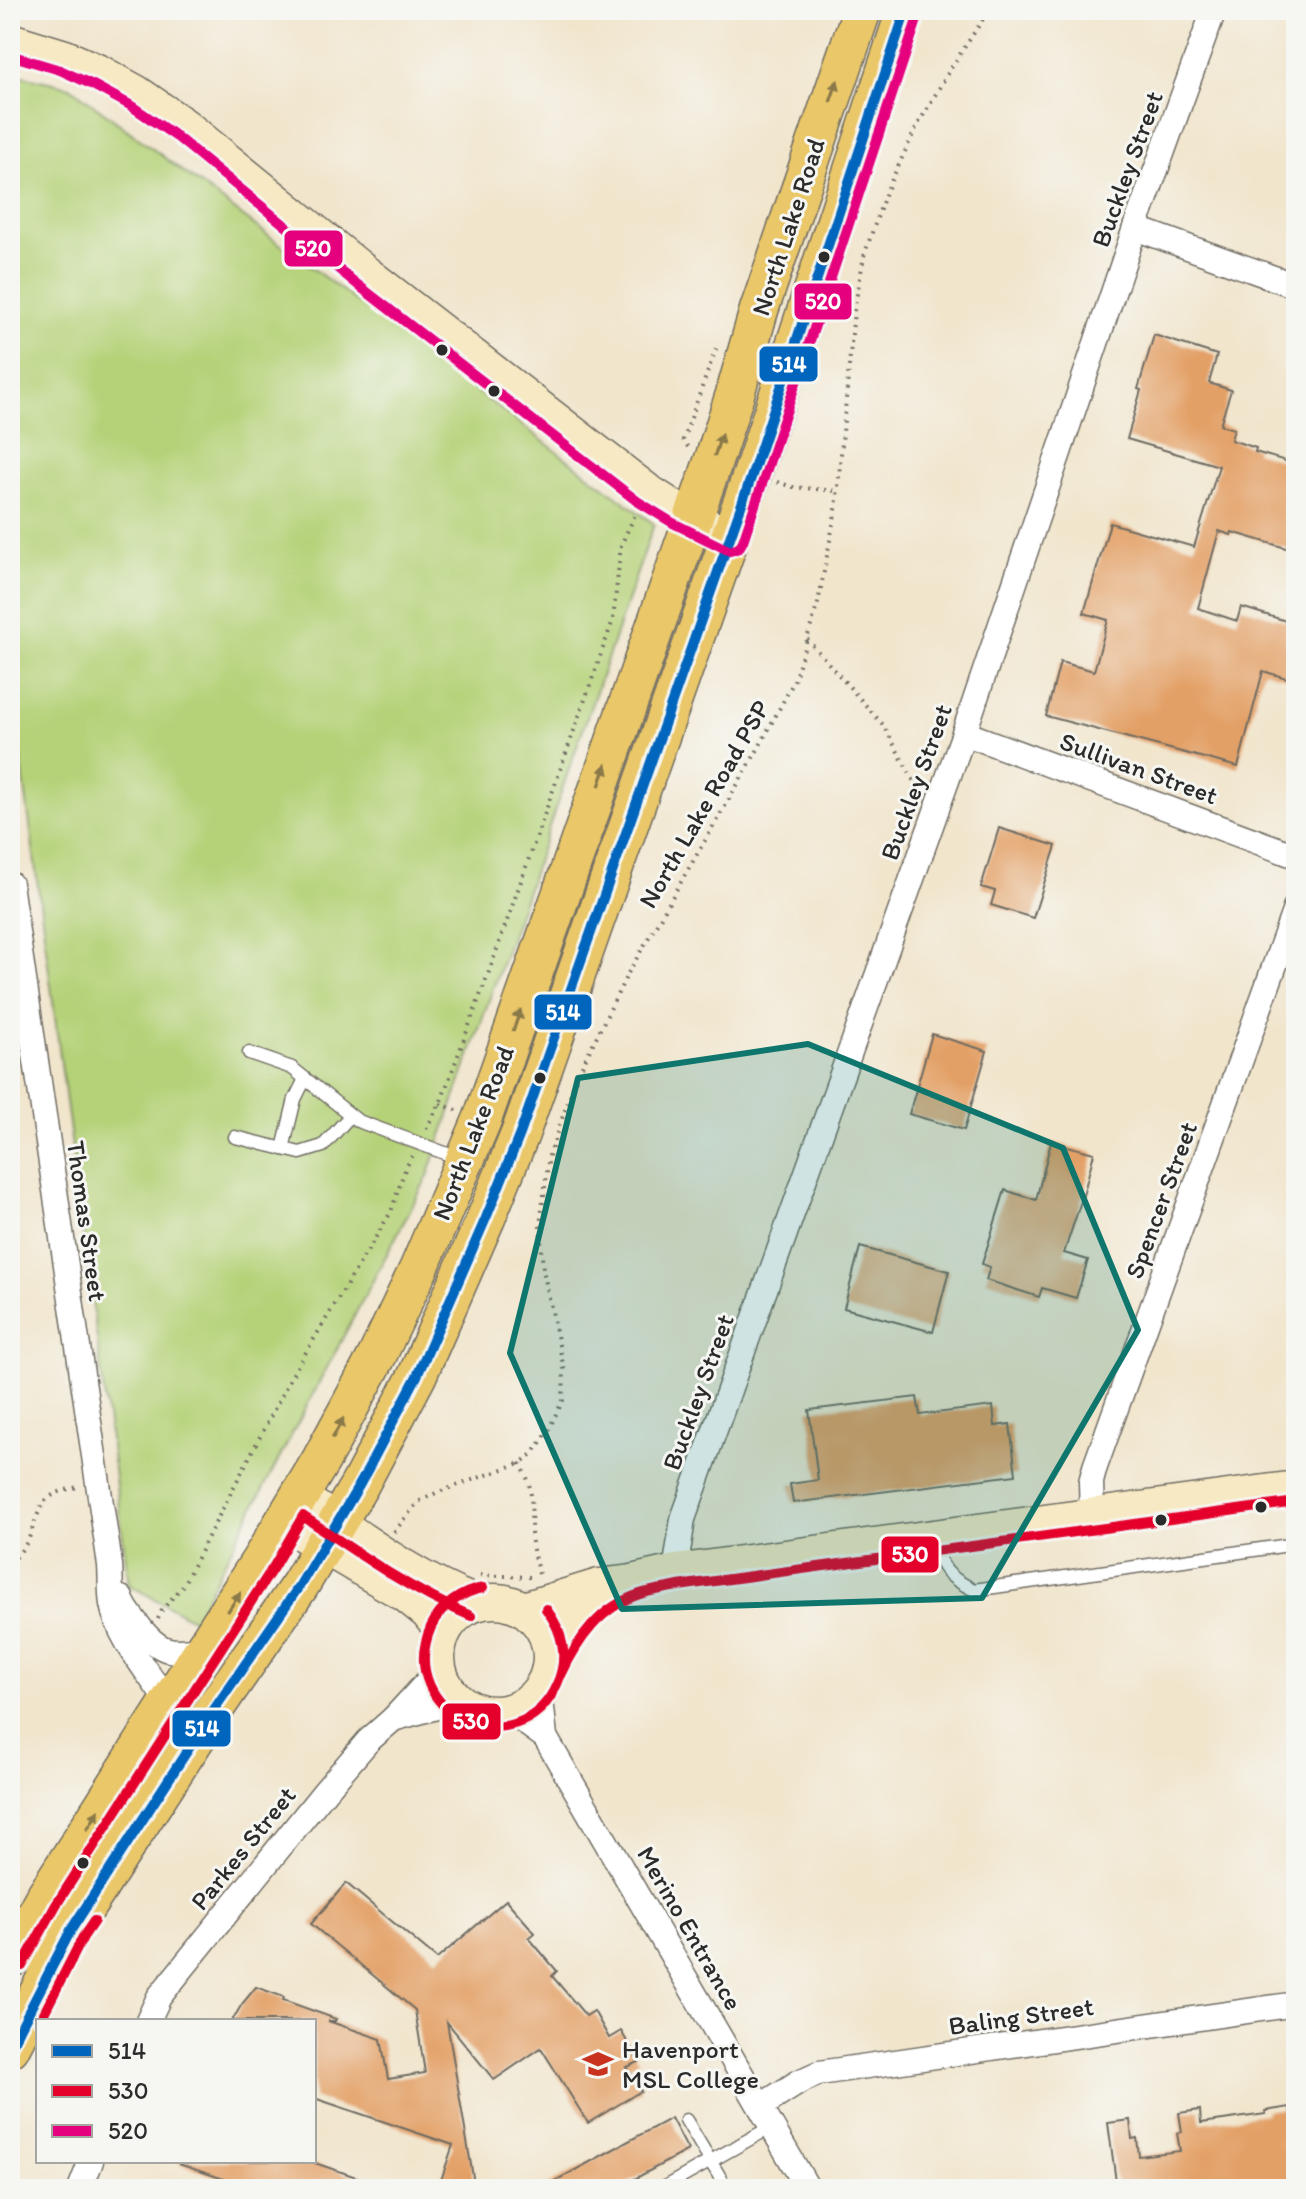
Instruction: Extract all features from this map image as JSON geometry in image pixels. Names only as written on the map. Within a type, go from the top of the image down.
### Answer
[{"type":"main road","name":"North Lake Road","points":[[10,1959],[51,1886],[291,1509],[377,1356],[419,1268],[487,1105],[693,519],[768,282],[862,10]]},
{"type":"main road","name":"North Lake Road","points":[[10,2048],[71,1930],[215,1708],[300,1585],[417,1376],[520,1134],[730,537],[906,10]]},
{"type":"main road","points":[[10,40],[65,57],[99,72],[137,93],[185,126],[367,274],[646,490],[730,537]]},
{"type":"main road","points":[[330,1534],[446,1592],[476,1589],[501,1601],[631,1582],[675,1572],[1296,1488]]},
{"type":"main road","points":[[291,1509],[330,1534],[406,1595],[427,1612],[443,1632]]},
{"type":"main road","points":[[476,1589],[443,1632],[438,1650],[439,1669],[446,1687],[459,1701],[474,1710],[492,1713],[509,1711],[526,1703],[544,1679],[570,1627],[588,1608],[631,1582]]},
{"type":"main road","points":[[538,1595],[537,1620],[550,1652],[544,1679]]},
{"type":"street","name":"Buckley Street","points":[[675,1572],[683,1519],[964,733],[1135,228],[1214,10]]},
{"type":"street","points":[[1135,228],[1296,286]]},
{"type":"street","name":"Sullivan Street","points":[[964,733],[1296,856]]},
{"type":"street","name":"Thomas Street","points":[[10,884],[17,988],[110,1565],[112,1606],[128,1645],[169,1704]]},
{"type":"street","name":"Spencer Street","points":[[1092,1516],[1091,1482],[1095,1467],[1296,906]]},
{"type":"street","name":"Thomas Street","points":[[110,1565],[124,1606],[149,1640]]},
{"type":"street","points":[[149,1640],[164,1649],[184,1652],[205,1647]]},
{"type":"street","name":"Parkes Street","points":[[149,2019],[159,1997],[325,1791],[368,1741],[439,1669]]},
{"type":"street","name":"Merino Entrance","points":[[544,1679],[545,1737]]},
{"type":"street","name":"Parkes Street","points":[[393,1719],[459,1701]]},
{"type":"street","name":"Merino Entrance","points":[[509,1711],[545,1737],[808,2189]]},
{"type":"street","name":"Baling Street","points":[[767,2116],[799,2082],[819,2073],[1296,2004]]},
{"type":"street","points":[[80,2189],[90,2163]]},
{"type":"lane","points":[[249,1053],[292,1068],[358,1121],[464,1161]]},
{"type":"lane","points":[[283,1149],[295,1099],[305,1079]]},
{"type":"lane","points":[[235,1137],[300,1153],[323,1146],[350,1116]]},
{"type":"lane","points":[[933,1537],[939,1562],[955,1580],[974,1590],[1296,1544]]},
{"type":"lane","points":[[661,2189],[710,2162],[767,2116]]},
{"type":"lane","points":[[686,2120],[727,2189]]},
{"type":"path","name":"North Lake Road PSP","points":[[392,1535],[418,1502],[520,1463],[533,1454],[563,1400],[564,1369],[543,1269],[540,1225],[549,1156],[577,1076],[627,975],[757,751],[794,681],[818,603],[836,509],[854,311],[864,256],[886,192],[917,126],[989,10]]},
{"type":"path","points":[[149,1640],[162,1610],[183,1585],[291,1377],[391,1212],[405,1169],[440,1104],[613,620],[621,545],[646,490]]},
{"type":"path","points":[[807,639],[884,726],[934,817]]},
{"type":"path","points":[[476,1589],[538,1595],[531,1535],[532,1496],[520,1463]]},
{"type":"path","points":[[10,1563],[28,1541],[40,1507],[62,1490],[78,1487]]},
{"type":"highlighted area","points":[[808,1044],[1063,1148],[1138,1330],[982,1598],[622,1609],[510,1353],[578,1078]]},
{"type":"green space","points":[[10,73],[70,87],[654,524],[428,1176],[194,1620],[129,1585],[10,672]]},
{"type":"building","points":[[1154,335],[1217,355],[1209,383],[1231,390],[1220,425],[1234,429],[1231,440],[1256,448],[1255,452],[1296,464],[1296,551],[1219,531],[1198,608],[1237,621],[1241,607],[1296,624],[1296,681],[1263,671],[1238,767],[1046,716],[1060,662],[1094,671],[1108,620],[1084,613],[1110,523],[1194,547],[1219,466],[1127,439]]},
{"type":"building","points":[[999,828],[1056,846],[1033,918],[991,905],[995,891],[981,887]]},
{"type":"building","points":[[932,1034],[987,1051],[964,1130],[909,1114]]},
{"type":"building","points":[[1051,1142],[1094,1153],[1064,1253],[1088,1260],[1076,1298],[1042,1288],[1039,1297],[986,1280],[990,1267],[982,1264],[1005,1190],[1036,1200]]},
{"type":"building","points":[[860,1247],[949,1271],[933,1332],[844,1308]]},
{"type":"building","points":[[917,1397],[920,1415],[993,1406],[995,1426],[1010,1424],[1016,1475],[793,1503],[790,1484],[818,1480],[809,1410]]},
{"type":"building","points":[[346,1883],[437,1959],[506,1900],[535,1933],[529,1938],[557,1971],[552,1976],[586,2016],[594,2011],[609,2038],[621,2031],[639,2062],[627,2067],[641,2091],[588,2123],[541,2048],[494,2080],[447,2022],[475,2189],[438,2189],[453,2145],[316,2099],[316,2019],[233,2019],[256,1987],[336,2019],[328,2021],[381,2039],[388,2079],[425,2073],[415,2010],[311,1924]]},
{"type":"building","points":[[1290,2107],[1291,2115],[1296,2114],[1296,2189],[1117,2189],[1108,2123],[1130,2120],[1132,2139],[1137,2138],[1139,2156],[1180,2151],[1177,2133],[1182,2132],[1179,2113],[1200,2110],[1201,2123],[1266,2114],[1265,2111]]},
{"type":"building","points":[[671,2118],[688,2150],[616,2189],[540,2189]]},
{"type":"building","points":[[315,2163],[383,2186],[383,2189],[253,2189],[179,2164]]},
{"type":"transit line","name":"514","points":[[10,2048],[71,1930],[215,1708],[300,1585],[360,1484],[417,1376],[520,1134],[752,475],[906,10]]},
{"type":"transit line","name":"520","points":[[10,55],[60,70],[93,85],[130,105],[177,137],[358,285],[637,501],[730,551],[739,548],[743,541],[919,14]]},
{"type":"transit line","name":"530","points":[[561,1675],[583,1637],[602,1616],[626,1600],[649,1591],[1296,1502]]},
{"type":"transit line","name":"530","points":[[22,1966],[56,1905],[303,1516],[405,1583],[471,1616]]},
{"type":"transit line","name":"530","points":[[483,1588],[460,1597],[440,1613],[431,1627],[424,1658],[429,1685],[444,1706],[466,1720],[491,1727],[516,1723],[539,1710],[557,1684],[563,1664],[557,1626],[546,1609]]},
{"type":"transit line","name":"530","points":[[41,2019],[94,1921]]},
{"type":"place","name":"Havenport MSL College","points":[[598,2064]]}]
